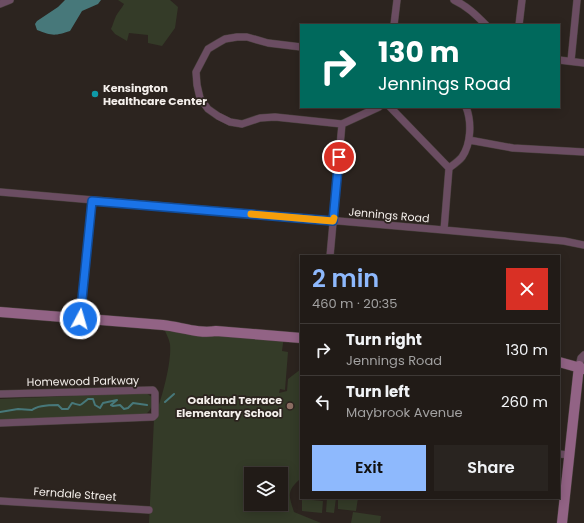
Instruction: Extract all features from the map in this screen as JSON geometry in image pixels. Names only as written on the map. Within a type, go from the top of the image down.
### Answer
[{"type":"street","points":[[0,4],[10,0]]},
{"type":"street","points":[[394,24],[397,0]]},
{"type":"street","points":[[454,0],[461,3],[473,12],[485,24]]},
{"type":"street","points":[[519,24],[522,0]]},
{"type":"street","points":[[571,62],[577,0]]},
{"type":"street","points":[[300,47],[268,43],[247,37],[225,39],[208,49],[196,72],[200,98],[208,109],[218,116],[230,122],[242,124],[260,118],[275,117],[342,124],[377,108]]},
{"type":"street","points":[[560,60],[584,63]]},
{"type":"street","points":[[391,108],[449,168]]},
{"type":"street","points":[[444,230],[449,168],[462,158],[469,140],[470,124],[466,108]]},
{"type":"street","points":[[330,255],[342,124]]},
{"type":"street","points":[[469,140],[513,148],[584,152]]},
{"type":"street","name":"Jennings Road","points":[[0,192],[444,230],[564,241],[584,245]]},
{"type":"street","points":[[80,319],[92,201]]},
{"type":"street","points":[[0,312],[184,328],[200,327],[216,331],[300,338]]},
{"type":"street","points":[[562,523],[570,455],[583,368],[581,358],[584,355]]},
{"type":"street","points":[[560,362],[583,368]]},
{"type":"street","name":"Homewood Parkway","points":[[0,394],[153,390],[155,393],[153,418],[0,423]]},
{"type":"street","points":[[560,454],[570,455]]},
{"type":"street","name":"Ferndale Street","points":[[0,501],[149,510]]},
{"type":"green space","points":[[118,0],[170,0],[178,7],[175,28],[162,46],[148,43],[148,35],[129,33],[127,41],[115,34],[111,29],[116,16],[124,4]]},
{"type":"green space","points":[[163,326],[284,336],[282,351],[288,352],[285,390],[280,389],[279,393],[287,391],[288,379],[300,370],[300,479],[293,486],[290,497],[294,512],[321,523],[149,523],[154,419],[165,382],[169,361],[170,344]]},
{"type":"green space","points":[[146,393],[152,397],[150,409],[144,415],[0,421],[0,399]]},
{"type":"green space","points":[[302,499],[323,501],[322,513],[302,511]]},
{"type":"green space","points":[[327,499],[336,499],[334,513],[326,512]]},
{"type":"green space","points":[[338,499],[358,499],[356,511],[338,509]]},
{"type":"green space","points":[[353,512],[381,516],[380,523],[351,523]]},
{"type":"water","points":[[65,0],[101,0],[98,4],[82,11],[70,31],[54,35],[37,30],[35,24],[37,21],[58,7]]},
{"type":"waterway","points":[[165,402],[174,394]]},
{"type":"waterway","points":[[0,412],[18,409],[32,410],[41,406],[52,405],[58,405],[62,409],[68,409],[72,403],[81,405],[88,399],[93,399],[95,405],[100,408],[103,403],[117,400],[111,405],[120,405],[124,409],[128,408],[133,403],[147,405]]},
{"type":"slow traffic","points":[[251,214],[333,221],[334,218]]},
{"type":"place","name":"Kensington Healthcare Center","points":[[95,94]]},
{"type":"place","name":"Oakland Terrace Elementary School","points":[[290,406]]},
{"type":"route","points":[[80,319],[92,201],[333,221],[339,157]]}]
